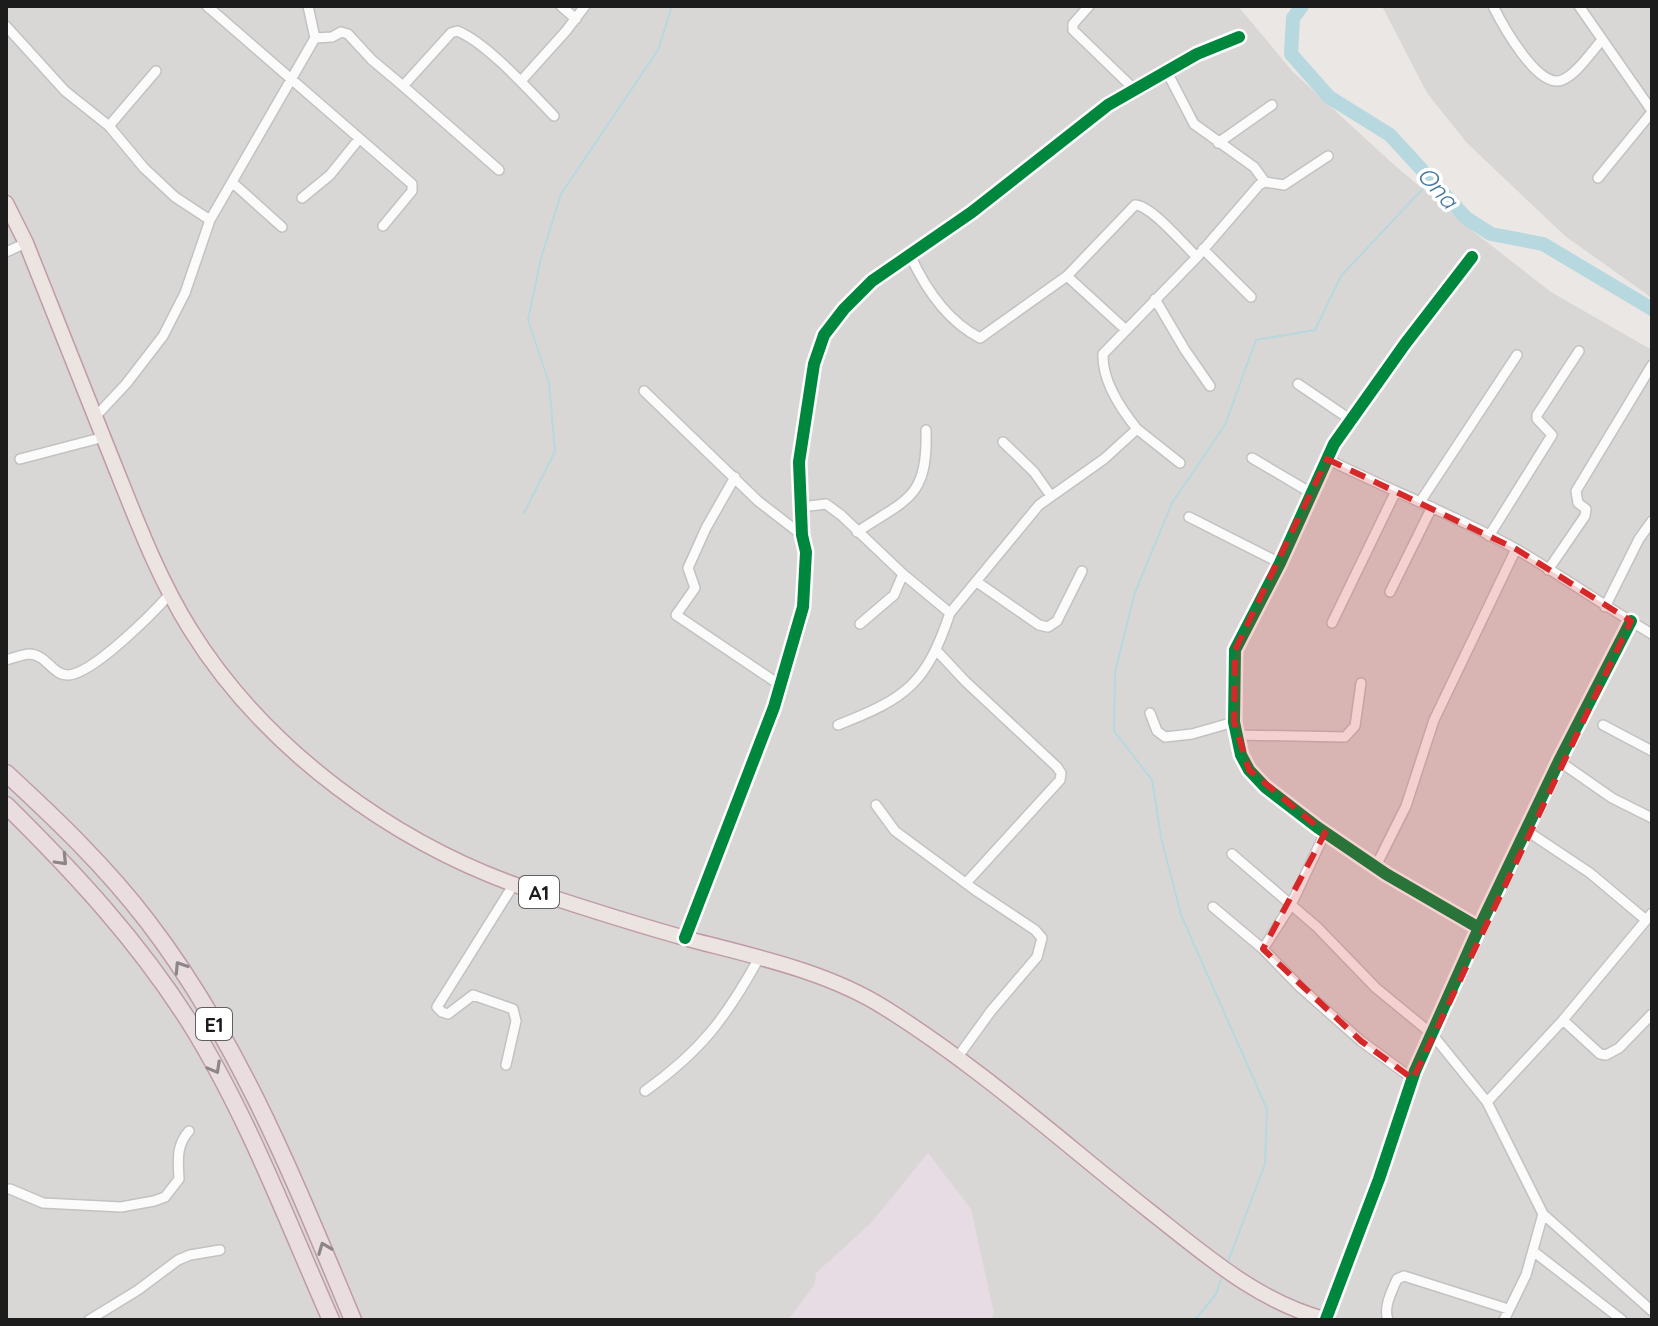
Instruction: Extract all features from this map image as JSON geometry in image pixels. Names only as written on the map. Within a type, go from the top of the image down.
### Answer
[{"type":"highway","name":"A1","points":[[6,203],[26,243],[170,594],[206,654],[237,695],[301,757],[346,793],[405,832],[514,884],[759,958],[829,982],[879,1004],[957,1058],[1236,1278],[1311,1316],[1327,1320]]},
{"type":"highway","name":"E1","points":[[6,773],[111,878],[149,922],[189,983],[274,1133],[353,1320]]},
{"type":"highway","name":"E1","points":[[6,805],[99,899],[133,940],[191,1025],[232,1100],[331,1320]]},
{"type":"street","points":[[207,6],[412,184],[412,191],[383,226]]},
{"type":"street","points":[[95,417],[126,384],[163,336],[185,293],[210,220],[315,38],[308,6]]},
{"type":"street","points":[[561,6],[576,19]]},
{"type":"street","points":[[521,81],[585,6]]},
{"type":"street","points":[[1089,6],[1073,24],[1073,30],[1134,89]]},
{"type":"street","points":[[1493,6],[1512,41],[1548,80],[1559,82],[1568,76],[1602,40]]},
{"type":"street","points":[[1579,6],[1652,111],[1598,178]]},
{"type":"street","points":[[6,26],[65,91],[109,126],[144,168],[175,197],[210,220]]},
{"type":"street","points":[[403,86],[451,33],[457,31],[477,43],[521,81],[554,116]]},
{"type":"street","points":[[315,38],[332,37],[341,32],[348,34],[372,60],[499,170]]},
{"type":"street","points":[[685,938],[780,685],[803,607],[806,552],[802,535],[799,462],[814,364],[824,335],[872,281],[972,212],[1108,105],[1197,54],[1239,37]]},
{"type":"street","points":[[109,126],[156,71]]},
{"type":"street","points":[[1167,72],[1188,116],[1218,143],[1254,167],[1265,182],[1284,185],[1328,156]]},
{"type":"street","points":[[1218,143],[1272,105]]},
{"type":"street","points":[[302,198],[330,175],[359,139]]},
{"type":"street","points":[[1180,463],[1137,429],[1123,412],[1102,370],[1103,354],[1200,253],[1252,192],[1265,182]]},
{"type":"street","points":[[233,183],[282,227]]},
{"type":"street","points":[[910,255],[931,295],[958,322],[980,338],[1067,276],[1135,205],[1141,205],[1251,297]]},
{"type":"street","points":[[6,252],[26,243]]},
{"type":"street","points":[[1472,257],[1405,344],[1327,459],[1280,563],[1235,650],[1234,722],[1241,755],[1249,770],[1265,787],[1325,833],[1479,928]]},
{"type":"street","points":[[1067,276],[1126,330]]},
{"type":"street","points":[[1155,299],[1210,386]]},
{"type":"street","points":[[1489,536],[1552,435],[1537,415],[1579,351]]},
{"type":"street","points":[[1420,502],[1517,355]]},
{"type":"street","points":[[1548,570],[1585,516],[1586,509],[1578,503],[1576,491],[1652,365]]},
{"type":"street","points":[[1298,384],[1351,420]]},
{"type":"street","points":[[644,391],[758,501],[802,535]]},
{"type":"street","points":[[838,725],[886,704],[919,680],[937,651],[950,613],[1024,521],[1051,496],[1104,459],[1137,429]]},
{"type":"street","points":[[857,532],[918,488],[927,453],[926,430]]},
{"type":"street","points":[[20,459],[104,437]]},
{"type":"street","points":[[1003,442],[1034,472],[1051,496]]},
{"type":"street","points":[[1252,458],[1313,494]]},
{"type":"street","points":[[1327,459],[1516,549],[1652,634]]},
{"type":"street","points":[[735,477],[688,568],[695,588],[676,615],[780,685]]},
{"type":"street","points":[[1332,623],[1395,493]]},
{"type":"street","points":[[801,507],[826,504],[950,613]]},
{"type":"street","points":[[1390,592],[1432,507]]},
{"type":"street","points":[[1189,517],[1280,563]]},
{"type":"street","points":[[1605,607],[1639,539],[1652,522]]},
{"type":"street","points":[[1376,866],[1406,806],[1434,720],[1516,549]]},
{"type":"street","points":[[977,582],[1039,625],[1048,627],[1057,621],[1082,571]]},
{"type":"street","points":[[860,624],[894,595],[903,574]]},
{"type":"street","points":[[6,660],[36,655],[44,658],[59,673],[68,675],[78,671],[143,625],[170,594]]},
{"type":"street","points":[[1327,1320],[1432,1034],[1559,761],[1631,621]]},
{"type":"street","points":[[937,651],[1061,773],[1060,780],[966,883]]},
{"type":"street","points":[[1236,735],[1345,737],[1355,726],[1361,683]]},
{"type":"street","points":[[1150,713],[1157,731],[1165,737],[1192,734],[1234,722]]},
{"type":"street","points":[[1603,725],[1652,751]]},
{"type":"street","points":[[1559,761],[1612,798],[1652,818]]},
{"type":"street","points":[[876,805],[895,831],[1042,938],[1037,957],[991,1011],[957,1058]]},
{"type":"street","points":[[1487,1102],[1563,1020],[1649,917],[1527,831]]},
{"type":"street","points":[[1263,949],[1291,905],[1325,833]]},
{"type":"street","points":[[1232,854],[1317,927],[1376,988],[1432,1034],[1487,1102],[1543,1214],[1652,1311]]},
{"type":"street","points":[[506,1065],[516,1021],[513,1009],[478,995],[469,997],[448,1014],[437,1007],[514,884]]},
{"type":"street","points":[[1213,907],[1263,949],[1341,1023],[1413,1079]]},
{"type":"street","points":[[645,1091],[675,1070],[703,1043],[725,1017],[759,958]]},
{"type":"street","points":[[1563,1020],[1600,1054],[1606,1055],[1619,1048],[1652,1014]]},
{"type":"street","points":[[10,1189],[43,1203],[104,1207],[154,1201],[165,1197],[179,1179],[177,1156],[183,1137],[189,1131]]},
{"type":"street","points":[[1504,1320],[1526,1275],[1543,1214]]},
{"type":"street","points":[[89,1320],[138,1290],[178,1260],[220,1250]]},
{"type":"street","points":[[1533,1251],[1622,1320]]},
{"type":"street","points":[[1388,1320],[1386,1314],[1392,1292],[1397,1279],[1404,1276],[1508,1309]]},
{"type":"highlighted area","points":[[1327,459],[1516,549],[1631,621],[1413,1079],[1361,1041],[1263,949],[1325,833],[1249,770],[1234,722],[1235,650]]},
{"type":"shaded area","points":[[6,6],[1238,6],[1293,72],[1392,163],[1474,232],[1551,292],[1652,350],[1652,1320],[6,1320]]},
{"type":"shaded area","points":[[1382,6],[1652,6],[1652,298],[1565,236],[1467,143],[1427,93]]},
{"type":"shaded area","points":[[928,1153],[971,1209],[994,1314],[989,1320],[788,1320],[815,1284],[816,1273],[871,1223]]},
{"type":"waterway","points":[[524,513],[555,451],[549,383],[528,320],[541,258],[561,194],[658,50],[672,6]]},
{"type":"waterway","name":"Ona","points":[[1302,6],[1293,18],[1291,54],[1329,97],[1390,135],[1466,218],[1491,234],[1543,244],[1652,309]]},
{"type":"waterway","points":[[1227,1264],[1265,1164],[1267,1109],[1181,915],[1161,837],[1152,780],[1114,731],[1115,673],[1134,595],[1172,503],[1225,425],[1256,340],[1315,330],[1341,276],[1431,180]]},
{"type":"waterway","points":[[1195,1320],[1216,1294],[1223,1274]]},
{"type":"cycle path","points":[[685,938],[774,707],[803,607],[806,552],[802,535],[799,462],[814,364],[824,335],[872,281],[972,212],[1108,105],[1197,54],[1239,37]]},
{"type":"cycle path","points":[[1472,257],[1334,444],[1280,563],[1235,650],[1234,722],[1241,755],[1249,770],[1265,787],[1386,874],[1479,928]]},
{"type":"cycle path","points":[[1326,1319],[1379,1179],[1415,1071],[1559,761],[1631,621]]}]
